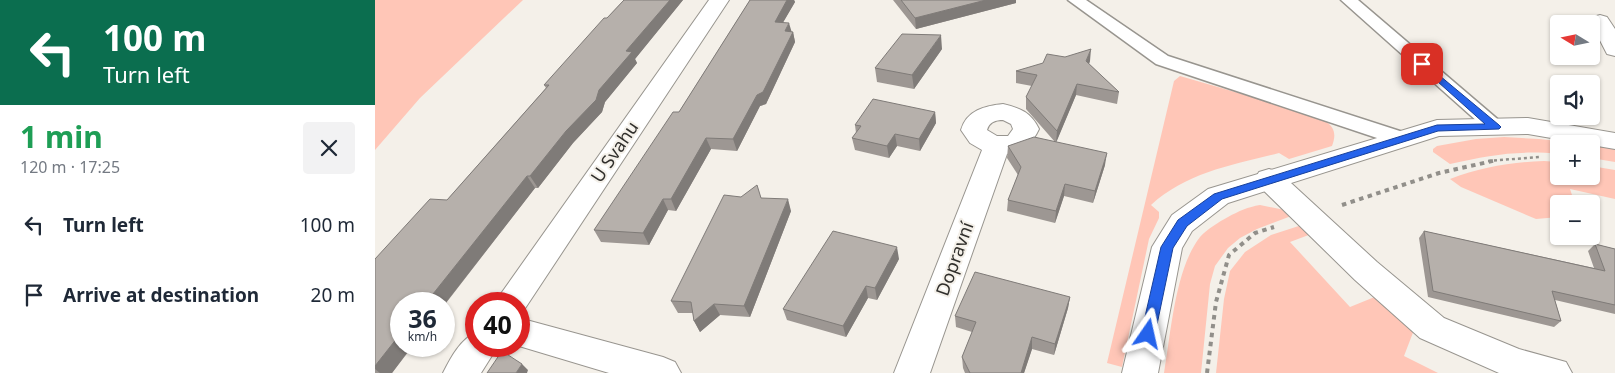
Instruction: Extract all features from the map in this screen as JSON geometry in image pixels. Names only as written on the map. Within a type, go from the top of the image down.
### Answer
[{"type":"street","name":"U Svahu","points":[[519,292],[719,0]]},
{"type":"street","points":[[1600,21],[1615,49]]},
{"type":"street","points":[[1140,373],[1167,247],[1182,223],[1218,196],[1437,128],[1528,126],[1615,141]]},
{"type":"street","name":"Dopravní","points":[[912,373],[997,145]]},
{"type":"street","points":[[1269,179],[1366,271],[1432,328],[1516,364],[1554,373]]},
{"type":"street","points":[[530,335],[663,373]]},
{"type":"street","points":[[461,373],[473,357]]},
{"type":"lane","points":[[1076,0],[1163,60],[1402,139]]},
{"type":"lane","points":[[1349,0],[1495,127]]},
{"type":"shaded area","points":[[375,0],[523,0],[420,98],[375,150]]},
{"type":"shaded area","points":[[1180,76],[1311,114],[1330,125],[1333,129],[1334,139],[1332,146],[1289,159],[1279,153],[1211,171],[1180,185],[1151,205],[1159,212],[1159,218],[1149,239],[1122,367],[1107,363],[1174,81]]},
{"type":"shaded area","points":[[1504,137],[1550,140],[1550,154],[1504,154],[1450,164],[1433,152],[1433,149],[1437,146],[1476,139]]},
{"type":"shaded area","points":[[1600,146],[1615,149],[1615,162],[1600,160]]},
{"type":"shaded area","points":[[1550,161],[1550,185],[1600,185],[1600,168],[1615,170],[1615,199],[1570,189],[1572,195],[1550,195],[1550,218],[1536,219],[1461,187],[1450,179],[1473,171],[1520,163]]},
{"type":"shaded area","points":[[1260,205],[1285,210],[1294,215],[1257,229],[1240,238],[1228,248],[1215,266],[1210,284],[1201,373],[1164,373],[1179,284],[1192,250],[1200,237],[1213,226],[1240,211]]},
{"type":"shaded area","points":[[1305,224],[1314,233],[1290,242],[1350,307],[1377,296],[1414,330],[1404,356],[1438,373],[1216,373],[1224,299],[1230,271],[1245,252],[1271,235]]},
{"type":"building","points":[[624,0],[670,0],[626,51],[632,52],[599,90],[596,100],[566,131],[530,176],[527,176],[435,292],[390,292],[390,347],[375,366],[375,259],[430,199],[447,200],[549,85],[544,85],[604,18],[607,18]]},
{"type":"building","points":[[750,0],[787,0],[775,22],[789,23],[785,31],[793,32],[763,92],[757,95],[733,139],[706,138],[671,199],[663,199],[643,233],[594,230],[673,112],[679,112]]},
{"type":"building","points":[[901,0],[986,0],[915,18]]},
{"type":"building","points":[[902,34],[941,35],[912,75],[875,68]]},
{"type":"building","points":[[1091,49],[1086,61],[1119,92],[1077,84],[1057,131],[1026,97],[1037,75],[1016,71],[1043,63],[1047,54],[1065,57]]},
{"type":"building","points":[[873,99],[935,112],[919,139],[895,134],[887,146],[852,138],[861,126],[855,125]]},
{"type":"building","points":[[1034,137],[1107,153],[1095,191],[1065,184],[1056,211],[1008,200],[1021,167],[1008,146]]},
{"type":"building","points":[[757,185],[761,198],[788,199],[744,306],[714,304],[694,321],[691,302],[671,301],[724,195],[741,197]]},
{"type":"building","points":[[833,231],[897,247],[875,288],[866,286],[843,326],[783,309]]},
{"type":"building","points":[[1424,231],[1605,271],[1595,245],[1615,249],[1615,305],[1552,291],[1561,321],[1433,291]]},
{"type":"building","points":[[975,272],[1070,297],[1055,344],[1032,337],[1021,373],[970,373],[962,357],[976,322],[955,316]]},
{"type":"building","points":[[498,357],[511,357],[522,364],[516,373],[487,373]]},
{"type":"route","points":[[1148,334],[1167,247],[1182,223],[1218,196],[1437,128],[1495,127],[1422,64]]}]
